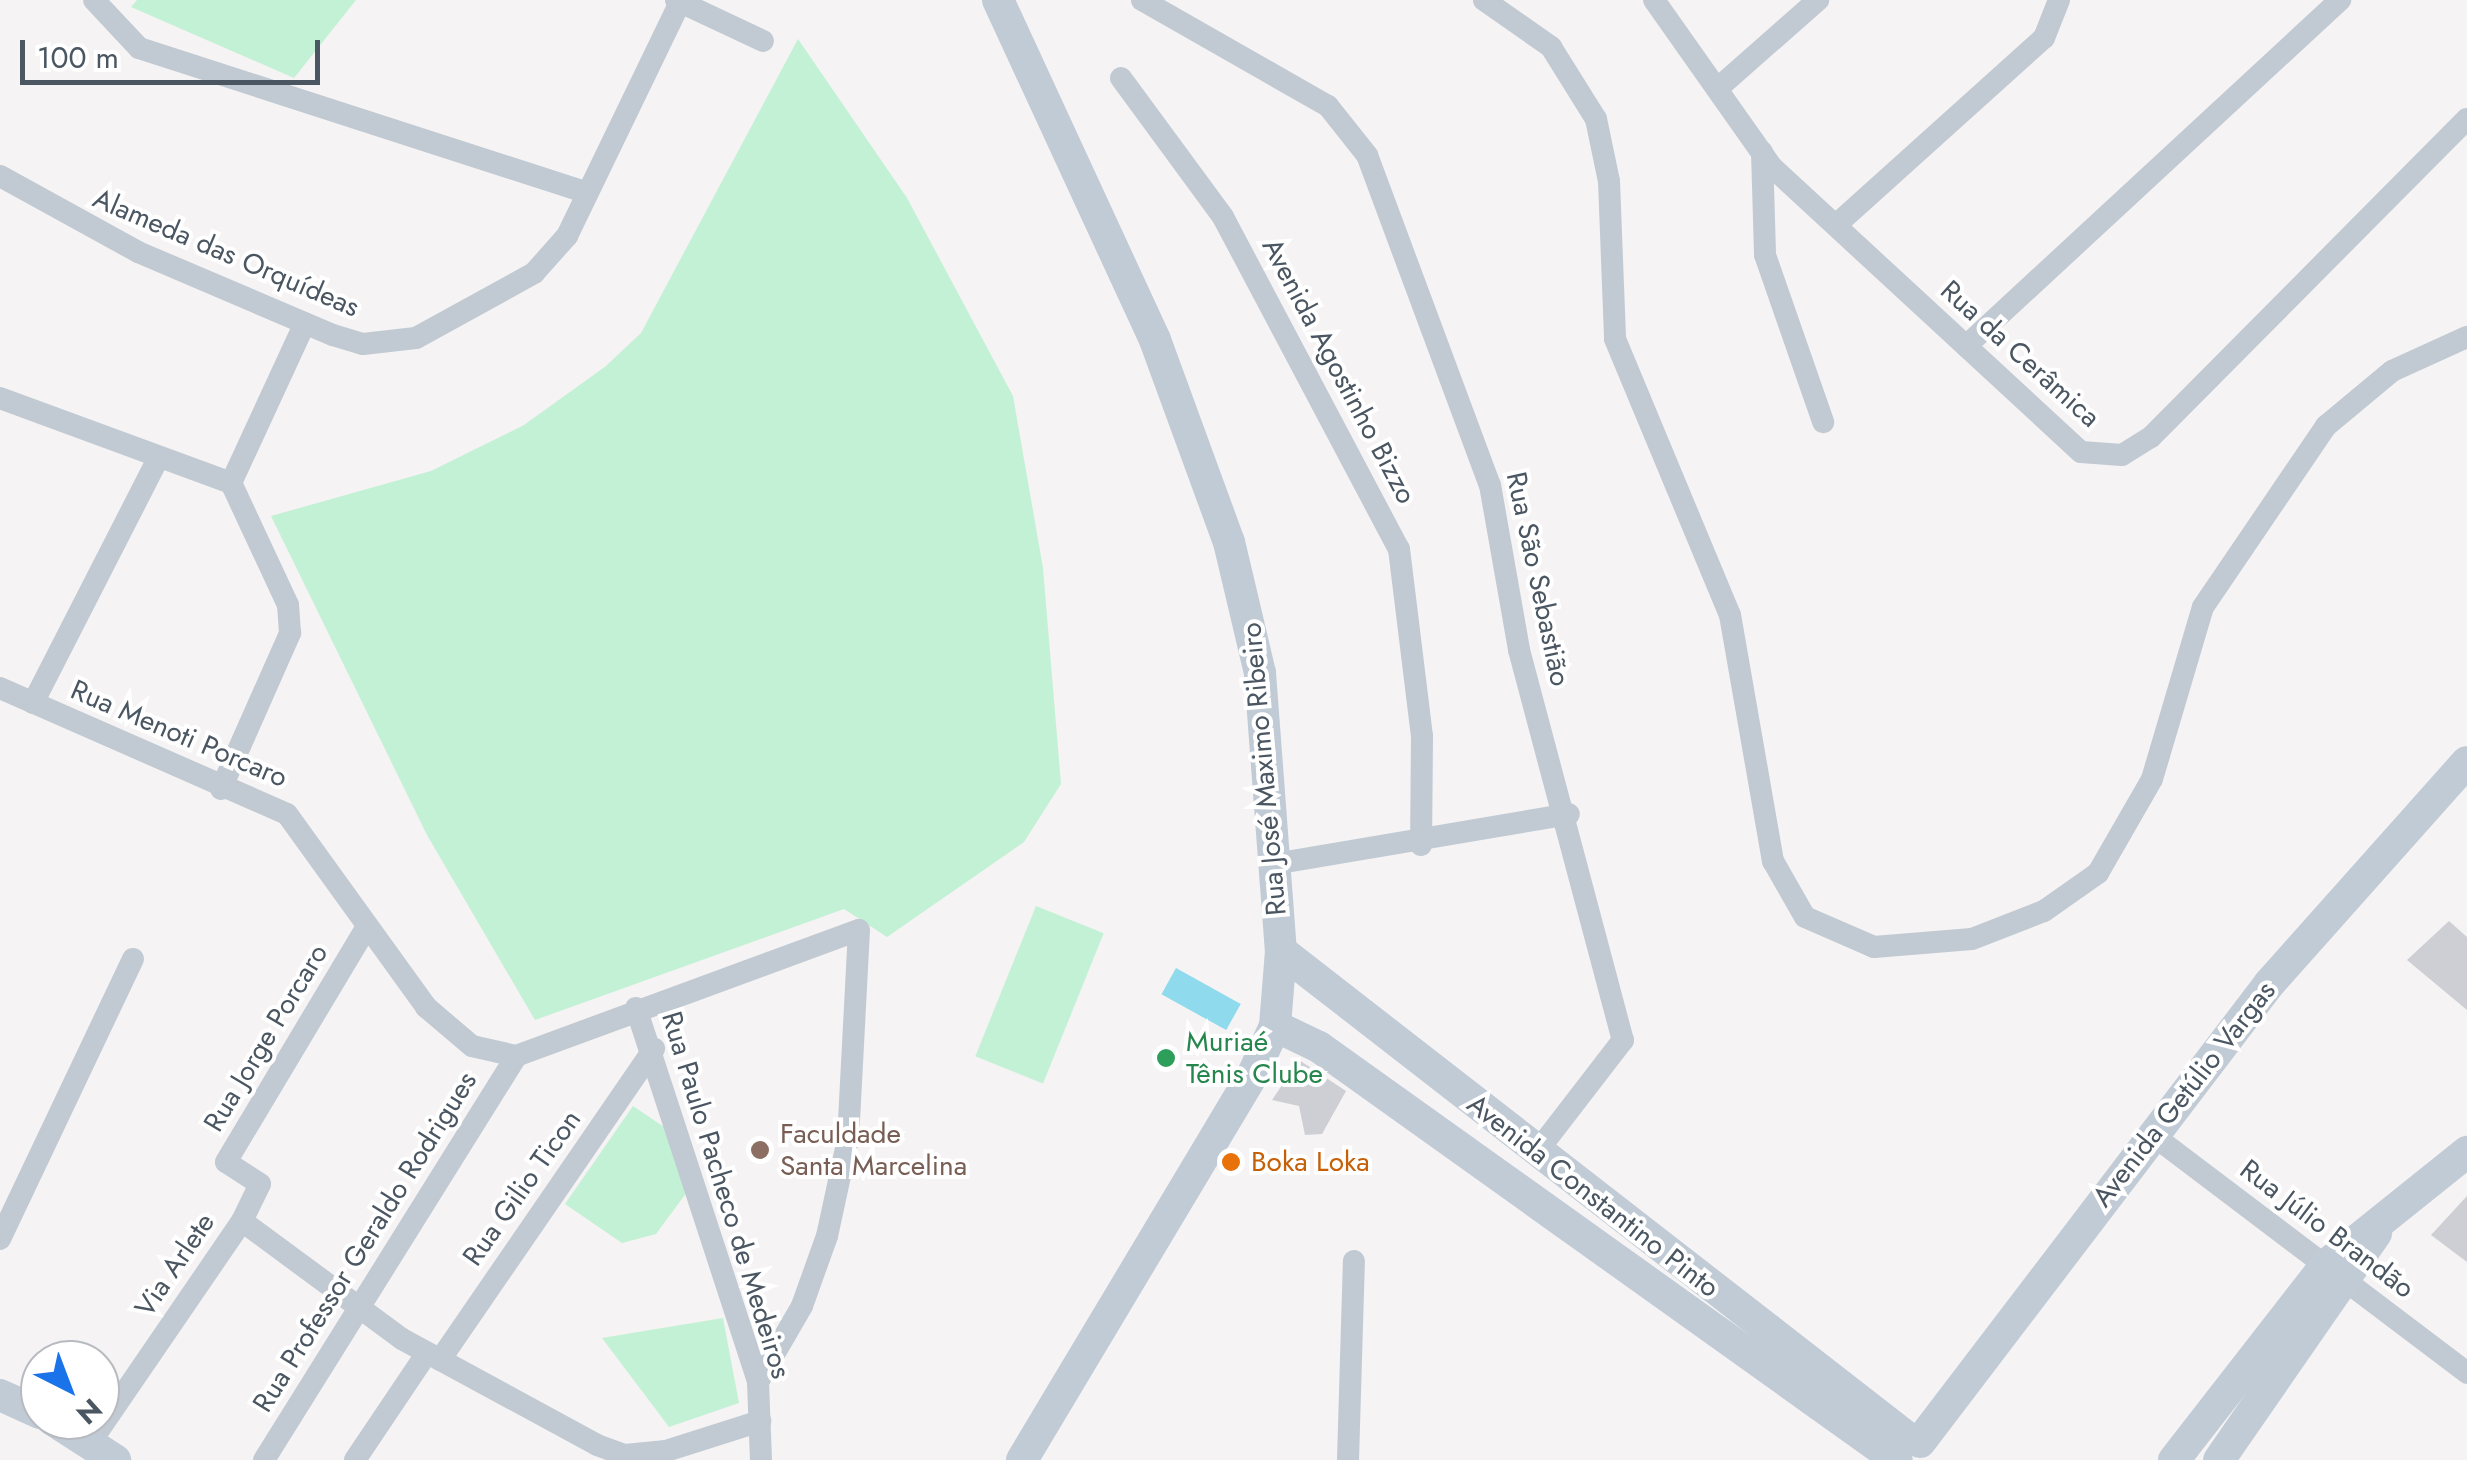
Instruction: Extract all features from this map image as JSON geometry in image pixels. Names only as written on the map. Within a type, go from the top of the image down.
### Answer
[{"type":"street","points":[[94,0],[139,48],[587,194]]},
{"type":"street","name":"Rua José Maximo Ribeiro","points":[[998,0],[1156,340],[1229,542],[1260,673],[1281,951],[1275,1026],[1022,1460]]},
{"type":"street","name":"Rua São Sebastião","points":[[1142,0],[1328,106],[1367,156],[1490,484],[1519,650],[1569,814],[1623,1040],[1536,1152]]},
{"type":"street","points":[[1484,0],[1551,47],[1596,119],[1609,181],[1615,338],[1730,614],[1773,861],[1805,917],[1874,947],[1972,938],[2044,911],[2098,873],[2152,780],[2204,607],[2326,426],[2392,371],[2467,336]]},
{"type":"street","name":"Rua da Cerâmica","points":[[1654,0],[1762,152],[2081,452],[2122,455],[2150,437],[2467,119]]},
{"type":"street","points":[[1718,89],[1818,0]]},
{"type":"street","points":[[1836,225],[2044,38],[2059,0]]},
{"type":"street","points":[[1966,346],[2340,0]]},
{"type":"street","points":[[678,1],[764,41]]},
{"type":"street","name":"Alameda das Orquídeas","points":[[0,176],[138,252],[304,323],[364,344],[416,338],[534,272],[587,194],[678,1]]},
{"type":"street","name":"Avenida Agostinho Bizzo","points":[[1122,78],[1224,217],[1399,549],[1422,736],[1421,846]]},
{"type":"street","points":[[1762,152],[1765,255],[1824,422]]},
{"type":"street","points":[[231,483],[304,323]]},
{"type":"street","points":[[0,398],[231,483],[288,605],[290,632],[220,789]]},
{"type":"street","points":[[33,703],[158,459]]},
{"type":"street","name":"Rua Menoti Porcaro","points":[[0,688],[220,789],[286,814],[426,1007],[472,1046],[516,1056]]},
{"type":"street","name":"Avenida Getúlio Vargas","points":[[1916,1453],[2150,1132],[2467,762]]},
{"type":"street","points":[[1274,864],[1421,846],[1569,814]]},
{"type":"street","name":"Rua Jorge Porcaro","points":[[242,1221],[260,1184],[226,1162],[367,926]]},
{"type":"street","points":[[516,1056],[636,1008],[858,930],[848,1139],[827,1236],[802,1306],[758,1382]]},
{"type":"street","name":"Avenida Constantino Pinto","points":[[1281,951],[1536,1152],[1875,1429]]},
{"type":"street","points":[[0,1239],[133,959]]},
{"type":"street","name":"Rua Paulo Pacheco de Medeiros","points":[[636,1008],[654,1050],[758,1382],[760,1460]]},
{"type":"street","name":"Avenida Constantino Pinto","points":[[1275,1026],[1319,1047],[1435,1137],[1916,1453]]},
{"type":"street","name":"Rua Gilio Ticon","points":[[355,1460],[434,1357],[654,1050]]},
{"type":"street","name":"Rua Professor Geraldo Rodrigues","points":[[264,1460],[361,1311],[516,1056]]},
{"type":"street","points":[[1435,1137],[1463,1096]]},
{"type":"street","name":"Rua Júlio Brandão","points":[[2150,1132],[2467,1373]]},
{"type":"street","points":[[2174,1460],[2383,1220],[2467,1152]]},
{"type":"street","points":[[242,1221],[361,1311],[434,1357],[624,1457],[760,1421]]},
{"type":"street","name":"Via Arlete","points":[[102,1451],[242,1221]]},
{"type":"street","points":[[1348,1460],[1354,1261]]},
{"type":"street","points":[[2218,1460],[2338,1274]]},
{"type":"green space","points":[[137,0],[356,0],[294,78],[131,7]]},
{"type":"green space","points":[[798,39],[907,198],[1013,396],[1043,568],[1061,784],[1024,842],[887,937],[844,909],[535,1020],[427,835],[271,516],[431,471],[524,425],[606,366],[641,333]]},
{"type":"green space","points":[[1036,906],[1104,933],[1043,1084],[975,1056]]},
{"type":"green space","points":[[633,1106],[667,1129],[687,1192],[656,1234],[622,1243],[565,1204]]},
{"type":"green space","points":[[723,1318],[739,1403],[669,1427],[602,1338]]},
{"type":"water","points":[[1176,968],[1241,1004],[1226,1030],[1161,994]]},
{"type":"building","points":[[2449,921],[2467,937],[2467,1010],[2407,960]]},
{"type":"building","points":[[1299,1060],[1346,1091],[1322,1134],[1305,1135],[1299,1106],[1272,1100]]},
{"type":"building","points":[[2467,1196],[2467,1262],[2431,1235]]},
{"type":"place","name":"Muriaé Tênis Clube","points":[[1166,1058]]},
{"type":"place","name":"Faculdade Santa Marcelina","points":[[760,1150]]},
{"type":"place","name":"Boka Loka","points":[[1231,1162]]}]
